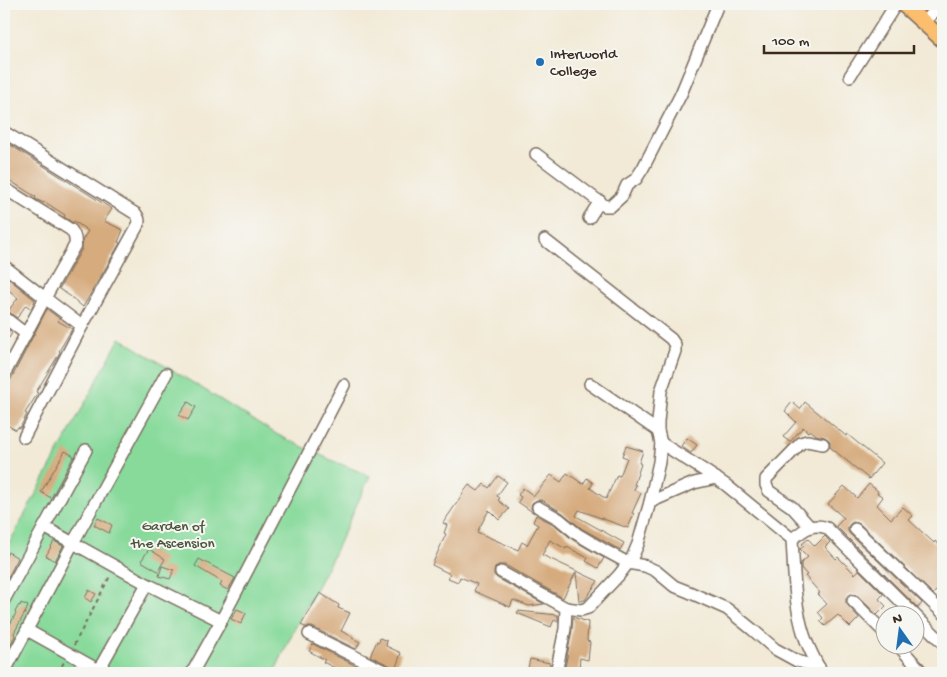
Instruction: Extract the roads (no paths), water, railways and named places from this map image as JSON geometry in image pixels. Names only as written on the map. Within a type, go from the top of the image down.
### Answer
[{"type":"main road","points":[[903,4],[943,27]]},
{"type":"main road","points":[[916,4],[943,40]]},
{"type":"street","points":[[536,154],[605,206],[611,206],[622,196],[627,185],[636,179],[643,168],[681,94],[718,4]]},
{"type":"street","points":[[850,76],[896,4]]},
{"type":"street","points":[[927,19],[943,4]]},
{"type":"street","points":[[4,132],[136,214],[139,222],[24,437]]},
{"type":"street","points":[[4,188],[71,230],[75,238],[75,245],[5,370]]},
{"type":"street","points":[[589,218],[600,201]]},
{"type":"street","points":[[501,572],[566,608],[582,610],[588,608],[619,575],[632,558],[638,544],[650,502],[659,462],[661,443],[658,431],[661,391],[675,351],[675,344],[671,339],[545,240]]},
{"type":"street","points":[[4,266],[82,326]]},
{"type":"street","points":[[4,317],[26,334]]},
{"type":"street","points":[[4,673],[166,374]]},
{"type":"street","points":[[590,384],[658,431]]},
{"type":"street","points":[[192,673],[344,385]]},
{"type":"street","points":[[810,527],[792,507],[769,491],[766,479],[801,443],[807,441],[823,444]]},
{"type":"street","points":[[661,443],[716,478],[792,539],[797,603],[804,635],[821,670]]},
{"type":"street","points":[[4,600],[86,450]]},
{"type":"street","points":[[650,502],[694,483],[716,478]]},
{"type":"street","points":[[538,507],[559,519],[584,539],[628,563],[645,566],[674,586],[727,610],[775,649],[797,661],[821,670]]},
{"type":"street","points":[[792,539],[810,527],[820,525],[827,528],[943,643]]},
{"type":"street","points":[[44,527],[147,584],[221,621]]},
{"type":"street","points":[[856,529],[943,613]]},
{"type":"street","points":[[27,630],[101,672],[147,584]]},
{"type":"street","points":[[853,601],[874,622]]},
{"type":"street","points":[[556,673],[566,629],[566,608]]},
{"type":"street","points":[[309,634],[388,673]]},
{"type":"street","points":[[906,654],[923,673]]},
{"type":"place","name":"Interworld College","points":[[540,62]]},
{"type":"park label","name":"Garden of the Ascension","points":[[173,534]]}]
